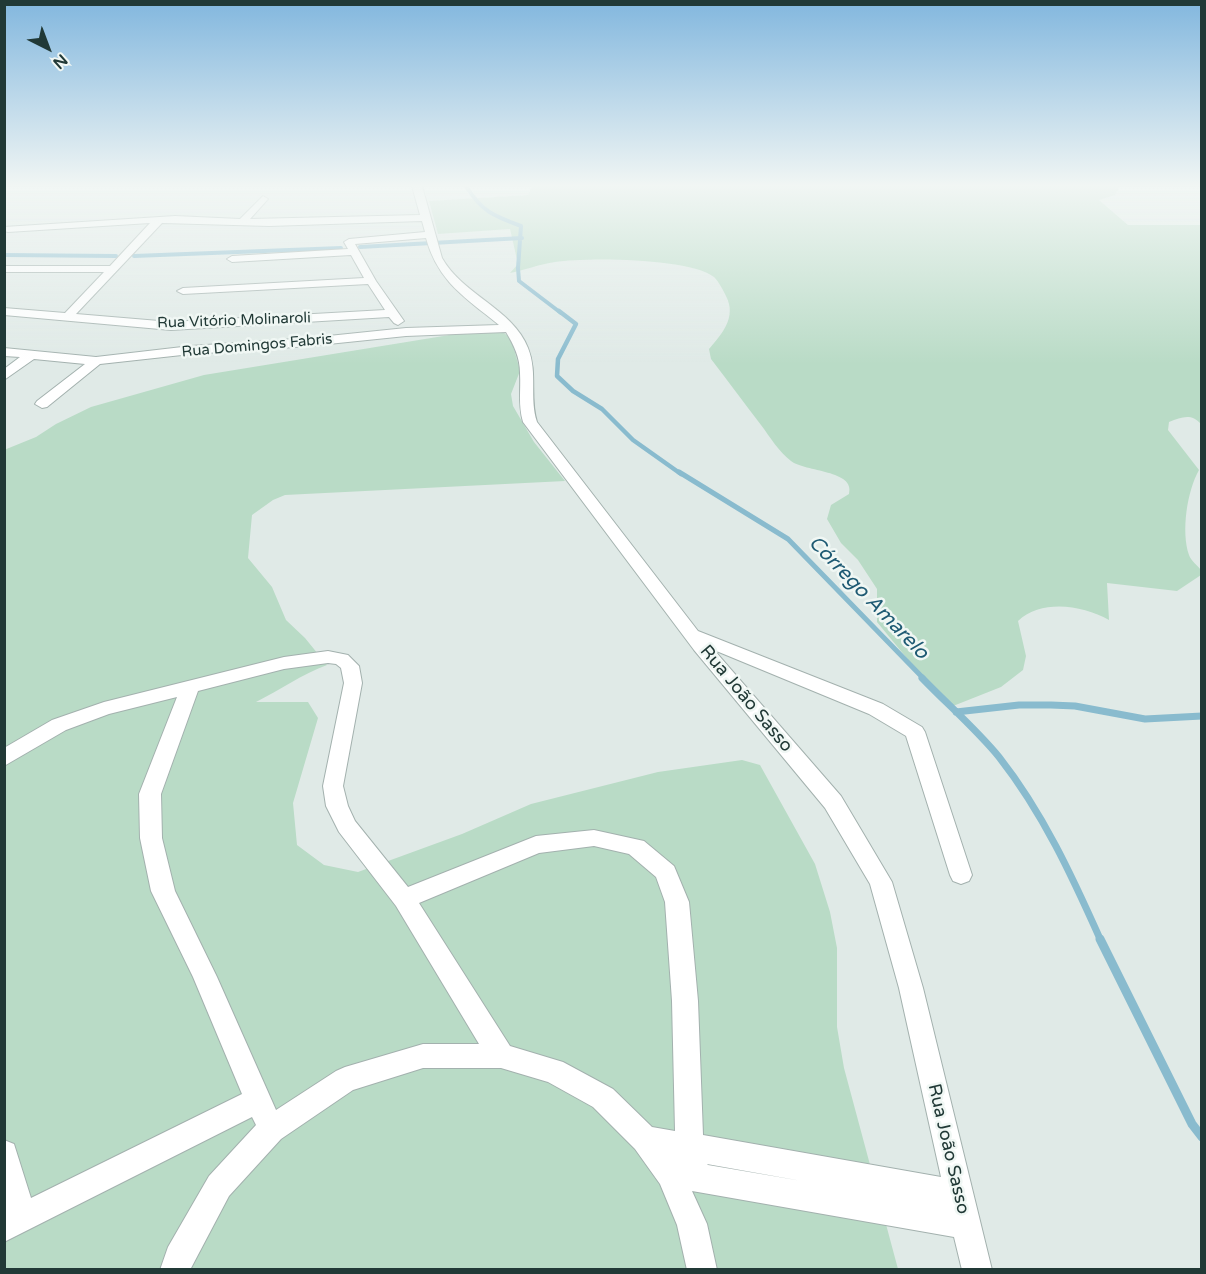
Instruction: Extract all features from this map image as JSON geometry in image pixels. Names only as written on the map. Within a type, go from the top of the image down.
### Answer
[{"type":"street","points":[[69,315],[135,245]]},
{"type":"street","points":[[349,245],[406,332]]},
{"type":"street","name":"Rua João Sasso","points":[[435,245],[437,258],[450,277],[510,328],[522,348],[525,358],[525,406],[530,422],[550,452],[693,636],[832,802],[881,882],[908,977],[977,1269]]},
{"type":"street","points":[[232,259],[353,252]]},
{"type":"street","points":[[4,269],[112,269]]},
{"type":"street","points":[[183,291],[371,281]]},
{"type":"street","name":"Rua Vitório Molinaroli","points":[[4,311],[69,315],[171,326],[393,313]]},
{"type":"street","name":"Rua Domingos Fabris","points":[[4,352],[96,362],[191,350],[309,342],[406,332],[510,328]]},
{"type":"street","points":[[4,376],[32,354]]},
{"type":"street","points":[[42,404],[96,362]]},
{"type":"street","points":[[693,636],[876,709],[915,732],[961,875]]},
{"type":"street","points":[[4,759],[59,725],[104,709],[284,663],[328,657],[341,659],[350,666],[353,683],[333,786],[337,806],[347,826],[404,899],[501,1056]]},
{"type":"street","points":[[190,688],[150,794],[151,838],[163,891],[206,977],[272,1129]]},
{"type":"street","points":[[404,899],[536,845],[594,838],[636,847],[666,872],[677,902],[685,1001],[690,1145],[683,1175],[702,1269]]},
{"type":"street","points":[[175,1269],[178,1258],[219,1186],[272,1129],[345,1080],[423,1056],[501,1056],[554,1071],[603,1098],[683,1175],[966,1224]]},
{"type":"street","points":[[4,1154],[13,1223],[258,1100]]},
{"type":"street","points":[[645,1138],[959,1195]]},
{"type":"green space","points":[[514,245],[1201,245],[1201,424],[1194,418],[1182,418],[1169,422],[1168,430],[1199,470],[1188,500],[1185,524],[1189,555],[1201,570],[1201,575],[1177,591],[1107,583],[1109,620],[1087,611],[1062,607],[1039,609],[1028,614],[1018,621],[1026,656],[1023,670],[1001,687],[948,708],[877,622],[877,589],[858,560],[841,543],[827,519],[831,505],[849,494],[849,486],[845,480],[791,461],[775,444],[711,359],[709,349],[723,331],[730,311],[726,296],[714,277],[684,266],[638,260],[570,260],[510,273],[518,264]]},
{"type":"green space","points":[[474,331],[501,331],[511,338],[520,371],[511,394],[513,406],[534,442],[565,481],[285,495],[273,500],[252,515],[248,558],[272,587],[286,620],[305,638],[327,665],[300,677],[256,702],[308,702],[318,718],[293,803],[297,845],[324,865],[358,872],[462,834],[531,804],[658,772],[742,760],[760,765],[815,864],[830,912],[837,948],[837,1027],[844,1068],[898,1269],[5,1269],[4,450],[36,437],[56,424],[91,407],[204,375]]},
{"type":"waterway","points":[[360,247],[388,245]]},
{"type":"waterway","name":"Córrego Amarelo","points":[[520,245],[519,281],[561,313]]},
{"type":"waterway","points":[[134,256],[341,248]]},
{"type":"waterway","points":[[4,255],[116,256]]},
{"type":"waterway","name":"Córrego Amarelo","points":[[559,311],[576,324],[558,359],[557,376],[573,391],[602,409],[633,440],[681,474]]},
{"type":"waterway","name":"Córrego Amarelo","points":[[679,472],[788,539],[924,679]]},
{"type":"waterway","name":"Córrego Amarelo","points":[[922,678],[957,712]]},
{"type":"waterway","points":[[957,712],[1019,705],[1051,705],[1075,706],[1145,719],[1202,716]]},
{"type":"waterway","name":"Córrego Amarelo","points":[[957,712],[999,757],[1029,800],[1056,846],[1101,941]]},
{"type":"waterway","name":"Córrego Amarelo","points":[[1100,939],[1192,1124],[1202,1137]]}]
